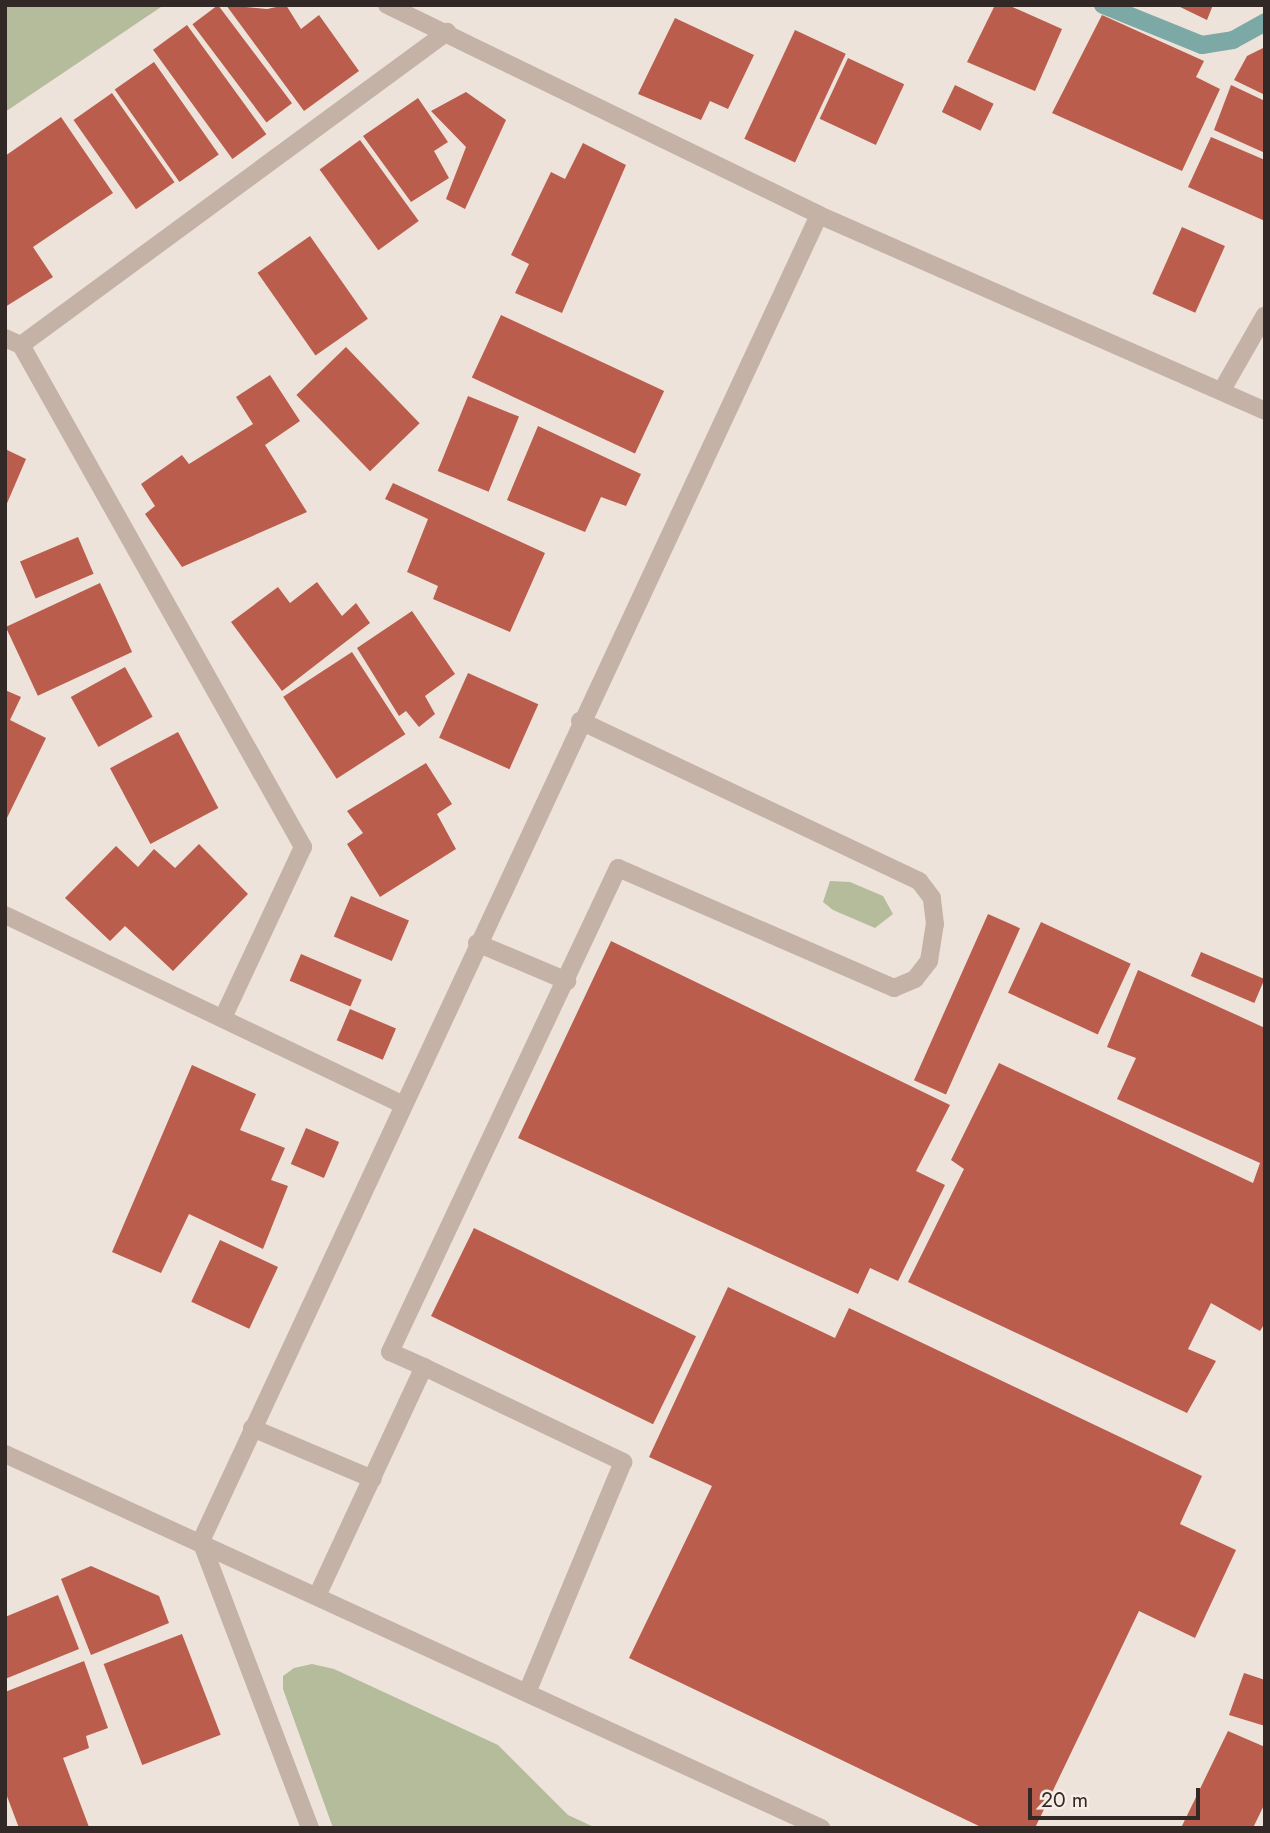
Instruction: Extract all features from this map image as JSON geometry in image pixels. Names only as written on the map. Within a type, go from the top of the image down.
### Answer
[{"type":"street","points":[[387,5],[819,215],[1265,411]]},
{"type":"street","points":[[223,1018],[303,847],[13,341],[447,32]]},
{"type":"street","points":[[310,1828],[201,1541],[401,1104],[819,215]]},
{"type":"street","points":[[1222,390],[1265,315]]},
{"type":"street","points":[[528,1690],[623,1462],[390,1352],[618,868],[894,988],[915,979],[929,961],[935,924],[932,898],[919,881],[580,721]]},
{"type":"street","points":[[5,915],[401,1104]]},
{"type":"street","points":[[477,943],[567,981]]},
{"type":"street","points":[[317,1596],[424,1367]]},
{"type":"street","points":[[252,1428],[373,1479]]},
{"type":"street","points":[[5,1454],[528,1690],[821,1828]]},
{"type":"green space","points":[[5,5],[164,5],[5,112]]},
{"type":"green space","points":[[830,881],[850,882],[883,896],[893,914],[875,928],[833,910],[823,902]]},
{"type":"green space","points":[[312,1664],[334,1669],[498,1745],[568,1815],[596,1828],[333,1828],[283,1689],[283,1676],[294,1668]]},
{"type":"building","points":[[218,5],[292,103],[266,122],[192,24]]},
{"type":"building","points":[[226,5],[267,9],[286,5],[301,29],[319,15],[359,71],[304,111]]},
{"type":"building","points":[[995,5],[1008,5],[1062,29],[1035,91],[967,62]]},
{"type":"building","points":[[1176,5],[1213,5],[1207,20]]},
{"type":"building","points":[[1102,15],[1204,61],[1196,77],[1220,89],[1182,171],[1052,113]]},
{"type":"building","points":[[675,18],[754,55],[728,109],[710,101],[701,120],[638,94]]},
{"type":"building","points":[[187,25],[266,134],[232,159],[153,50]]},
{"type":"building","points":[[795,30],[846,54],[795,162],[744,139]]},
{"type":"building","points":[[1265,47],[1265,95],[1234,80],[1247,56]]},
{"type":"building","points":[[848,58],[904,84],[876,145],[820,119]]},
{"type":"building","points":[[154,62],[219,155],[179,182],[115,90]]},
{"type":"building","points":[[955,85],[994,104],[980,131],[942,112]]},
{"type":"building","points":[[1231,85],[1265,101],[1265,153],[1214,130]]},
{"type":"building","points":[[466,92],[506,120],[465,209],[446,199],[466,147],[431,111]]},
{"type":"building","points":[[112,93],[175,182],[136,209],[73,120]]},
{"type":"building","points":[[418,98],[448,142],[434,151],[449,178],[411,202],[363,136]]},
{"type":"building","points":[[61,117],[113,193],[33,247],[53,277],[5,307],[5,156]]},
{"type":"building","points":[[1211,137],[1265,160],[1265,221],[1188,187]]},
{"type":"building","points":[[360,140],[419,221],[378,250],[320,169]]},
{"type":"building","points":[[583,143],[626,165],[562,313],[515,293],[529,264],[511,255],[551,172],[565,179]]},
{"type":"building","points":[[1182,227],[1225,246],[1195,313],[1152,294]]},
{"type":"building","points":[[310,236],[368,319],[316,355],[258,273]]},
{"type":"building","points":[[501,315],[664,391],[635,454],[472,378]]},
{"type":"building","points":[[346,347],[420,423],[370,471],[296,395]]},
{"type":"building","points":[[270,375],[300,421],[265,445],[307,512],[182,567],[145,514],[155,506],[141,484],[182,455],[189,464],[253,424],[236,397]]},
{"type":"building","points":[[468,396],[519,417],[489,492],[438,471]]},
{"type":"building","points":[[538,426],[641,474],[626,506],[601,497],[585,532],[507,500]]},
{"type":"building","points":[[5,449],[26,459],[5,508]]},
{"type":"building","points":[[393,483],[545,553],[510,632],[433,599],[438,586],[407,572],[428,519],[385,499]]},
{"type":"building","points":[[78,537],[94,574],[36,598],[20,562]]},
{"type":"building","points":[[317,582],[342,616],[356,603],[370,623],[282,691],[231,622],[278,587],[290,603]]},
{"type":"building","points":[[100,583],[132,652],[38,696],[6,627]]},
{"type":"building","points":[[412,611],[455,674],[425,696],[435,714],[419,727],[406,711],[399,716],[357,648]]},
{"type":"building","points":[[352,652],[405,734],[337,779],[283,697]]},
{"type":"building","points":[[125,667],[153,717],[98,747],[71,697]]},
{"type":"building","points":[[468,673],[538,704],[509,769],[439,738]]},
{"type":"building","points":[[5,690],[21,697],[10,720],[46,738],[5,822]]},
{"type":"building","points":[[178,732],[218,808],[150,844],[110,768]]},
{"type":"building","points":[[426,763],[452,804],[437,814],[456,849],[380,897],[347,844],[363,833],[347,811]]},
{"type":"building","points":[[199,844],[248,894],[173,971],[125,926],[110,941],[65,898],[116,846],[138,867],[154,849],[175,868]]},
{"type":"building","points":[[351,896],[409,921],[392,961],[334,937]]},
{"type":"building","points":[[988,914],[1020,928],[946,1095],[914,1080]]},
{"type":"building","points":[[1041,922],[1131,964],[1098,1035],[1008,993]]},
{"type":"building","points":[[611,941],[950,1105],[916,1171],[945,1185],[898,1281],[870,1268],[858,1294],[518,1138]]},
{"type":"building","points":[[1201,952],[1265,979],[1254,1003],[1191,976]]},
{"type":"building","points":[[301,954],[362,980],[350,1006],[290,981]]},
{"type":"building","points":[[1138,970],[1265,1028],[1265,1323],[1260,1331],[1211,1303],[1188,1349],[1216,1361],[1187,1413],[908,1282],[964,1169],[951,1160],[999,1063],[1253,1183],[1260,1163],[1117,1099],[1136,1058],[1107,1047]]},
{"type":"building","points":[[350,1009],[396,1029],[383,1060],[337,1040]]},
{"type":"building","points":[[192,1065],[256,1094],[240,1130],[285,1148],[271,1180],[288,1186],[263,1249],[189,1214],[161,1273],[112,1252]]},
{"type":"building","points":[[306,1128],[339,1142],[324,1178],[291,1164]]},
{"type":"building","points":[[474,1228],[696,1336],[653,1424],[431,1316]]},
{"type":"building","points":[[220,1240],[278,1267],[249,1329],[191,1302]]},
{"type":"building","points":[[728,1287],[835,1338],[849,1308],[1202,1476],[1180,1524],[1236,1550],[1195,1638],[1139,1611],[1035,1828],[983,1828],[629,1658],[712,1486],[649,1457]]},
{"type":"building","points":[[91,1566],[159,1596],[169,1623],[91,1655],[61,1579]]},
{"type":"building","points":[[58,1595],[79,1649],[5,1679],[5,1617]]},
{"type":"building","points":[[182,1634],[221,1735],[142,1765],[104,1664]]},
{"type":"building","points":[[84,1661],[108,1728],[86,1736],[89,1748],[63,1758],[89,1827],[19,1828],[5,1791],[5,1692]]},
{"type":"building","points":[[1244,1673],[1265,1680],[1265,1726],[1229,1715]]},
{"type":"building","points":[[1228,1731],[1265,1747],[1265,1803],[1253,1828],[1181,1828]]},
{"type":"waterway","points":[[1103,5],[1202,45],[1233,40],[1265,22]]}]
